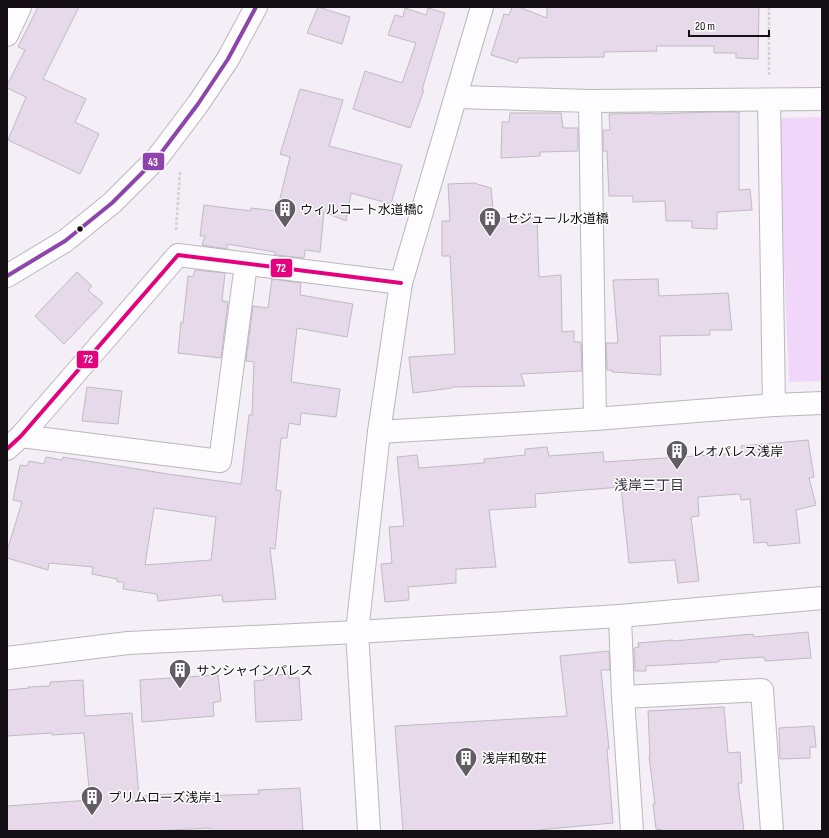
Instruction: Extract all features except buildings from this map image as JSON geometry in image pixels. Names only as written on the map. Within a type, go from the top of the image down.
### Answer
[{"type":"street","points":[[7,35],[20,7]]},
{"type":"street","points":[[7,276],[65,241],[112,203],[158,157],[198,104],[228,59],[256,7]]},
{"type":"street","points":[[369,831],[357,632],[379,432],[401,283],[482,7]]},
{"type":"street","points":[[456,97],[590,101],[822,99]]},
{"type":"street","points":[[770,100],[774,405]]},
{"type":"street","points":[[590,101],[595,419]]},
{"type":"street","points":[[14,442],[178,255],[401,283]]},
{"type":"street","points":[[14,442],[220,461],[246,264]]},
{"type":"street","points":[[379,432],[822,403]]},
{"type":"street","points":[[7,658],[128,643],[357,632],[620,616],[822,598]]},
{"type":"street","points":[[620,616],[623,697],[632,831]]},
{"type":"street","points":[[623,697],[762,690],[772,831]]},
{"type":"path","points":[[769,7],[770,100]]},
{"type":"path","points":[[175,259],[180,165]]},
{"type":"shaded area","points":[[822,117],[822,381],[789,382],[778,118]]},
{"type":"transit line","name":"43","points":[[7,276],[65,241],[112,203],[158,157],[198,104],[228,59],[256,7]]},
{"type":"transit line","name":"72","points":[[7,449],[21,436],[178,255],[401,283]]},
{"type":"place","name":"ウィルコート水道橋C","points":[[285,228]]},
{"type":"place","name":"セジュール水道橋","points":[[490,238]]},
{"type":"place","name":"レオパレス浅岸","points":[[677,470]]},
{"type":"place","name":"サンシャインパレス","points":[[180,690]]},
{"type":"place","name":"浅岸和敬荘","points":[[466,778]]},
{"type":"place","name":"プリムローズ浅岸１","points":[[92,816]]},
{"type":"district","name":"浅岸三丁目","points":[[649,485]]}]
